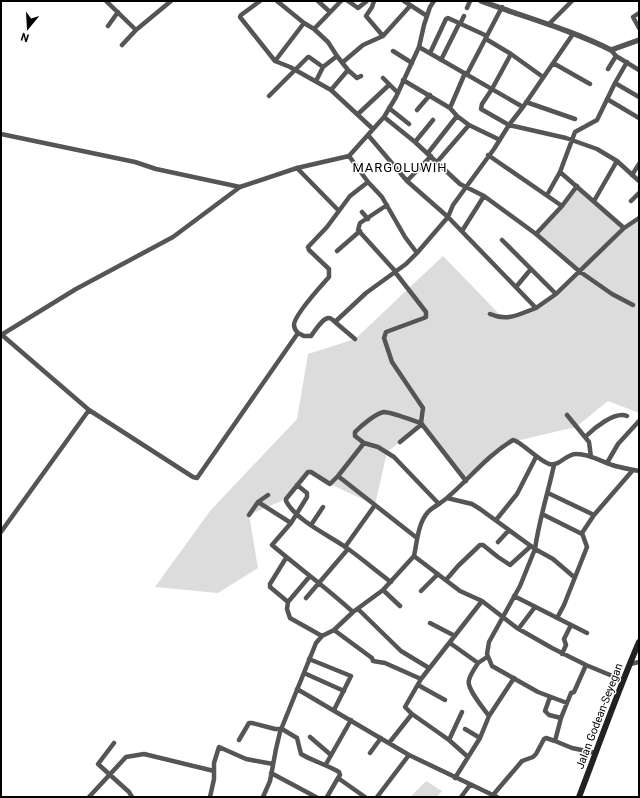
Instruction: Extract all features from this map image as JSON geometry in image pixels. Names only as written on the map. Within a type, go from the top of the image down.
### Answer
[{"type":"main road","name":"Jalan Godean-Seyegan","points":[[579,797],[616,700],[622,680],[639,642]]},
{"type":"street","points":[[106,1],[111,3],[136,30]]},
{"type":"street","points":[[122,45],[136,30],[171,1]]},
{"type":"street","points":[[260,1],[240,17],[275,61],[296,70],[331,90],[373,129]]},
{"type":"street","points":[[277,1],[304,23],[314,29],[328,42],[348,70],[357,78],[361,76]]},
{"type":"street","points":[[318,1],[330,12]]},
{"type":"street","points":[[314,29],[341,1]]},
{"type":"street","points":[[348,1],[358,8],[367,1]]},
{"type":"street","points":[[374,1],[366,16],[384,36]]},
{"type":"street","points":[[404,1],[427,16]]},
{"type":"street","points":[[298,334],[197,478],[193,477],[90,410],[1,335],[76,289],[173,237],[240,187],[297,168],[350,156],[384,117],[398,93],[419,46],[427,16],[434,1]]},
{"type":"street","points":[[467,8],[470,1]]},
{"type":"street","points":[[481,1],[502,7],[591,40],[611,50],[616,56],[639,70]]},
{"type":"street","points":[[549,24],[572,1]]},
{"type":"street","points":[[343,62],[363,45],[384,36],[410,6]]},
{"type":"street","points":[[450,108],[466,73],[502,7]]},
{"type":"street","points":[[108,26],[118,12]]},
{"type":"street","points":[[639,13],[633,17],[639,28]]},
{"type":"street","points":[[441,60],[464,16]]},
{"type":"street","points":[[430,53],[446,19],[449,18],[486,37],[543,77]]},
{"type":"street","points":[[275,61],[304,23]]},
{"type":"street","points":[[335,322],[366,293],[410,261],[448,217],[453,205],[573,34]]},
{"type":"street","points":[[611,50],[639,40]]},
{"type":"street","points":[[419,46],[523,107]]},
{"type":"street","points":[[393,51],[412,63]]},
{"type":"street","points":[[511,54],[482,104],[481,109],[509,125],[571,140],[597,149],[617,161],[639,182]]},
{"type":"street","points":[[316,81],[323,67],[337,56]]},
{"type":"street","points":[[608,69],[616,56]]},
{"type":"street","points":[[269,96],[309,57],[323,67]]},
{"type":"street","points":[[547,195],[560,172],[575,132],[597,120],[615,82],[627,62]]},
{"type":"street","points":[[553,63],[590,84]]},
{"type":"street","points":[[331,90],[348,70]]},
{"type":"street","points":[[383,78],[398,93]]},
{"type":"street","points":[[403,80],[450,108],[457,116],[469,125],[500,140]]},
{"type":"street","points":[[615,82],[639,97]]},
{"type":"street","points":[[358,114],[389,85]]},
{"type":"street","points":[[417,110],[430,95]]},
{"type":"street","points":[[607,99],[639,118]]},
{"type":"street","points":[[526,102],[575,119]]},
{"type":"street","points":[[389,108],[409,124]]},
{"type":"street","points":[[407,181],[457,116]]},
{"type":"street","points":[[384,117],[416,142],[460,184],[484,196],[536,234],[579,271],[612,294],[633,305]]},
{"type":"street","points":[[416,142],[433,120]]},
{"type":"street","points":[[438,162],[469,125]]},
{"type":"street","points":[[1,134],[135,162],[156,169],[240,187]]},
{"type":"street","points":[[368,135],[407,181],[448,217],[536,308]]},
{"type":"street","points":[[488,155],[562,206]]},
{"type":"street","points":[[350,156],[368,182],[382,197],[416,254]]},
{"type":"street","points":[[594,201],[617,161]]},
{"type":"street","points":[[632,175],[639,164]]},
{"type":"street","points":[[297,168],[339,211]]},
{"type":"street","points":[[560,172],[624,228]]},
{"type":"street","points":[[355,339],[329,318],[327,318],[309,337],[298,334],[294,327],[296,317],[329,277],[330,273],[329,269],[309,250],[308,247],[327,227],[350,196],[368,182]]},
{"type":"street","points":[[536,234],[562,206],[577,186]]},
{"type":"street","points":[[631,201],[639,193]]},
{"type":"street","points":[[462,231],[484,196]]},
{"type":"street","points":[[387,206],[358,226],[358,230],[396,272],[426,312],[426,317],[386,332],[384,338],[392,362],[423,408],[422,424],[400,442]]},
{"type":"street","points":[[362,212],[368,219]]},
{"type":"street","points":[[490,314],[499,318],[507,318],[536,308],[556,294],[624,228],[639,218]]},
{"type":"street","points":[[337,251],[360,231]]},
{"type":"street","points":[[502,240],[556,294]]},
{"type":"street","points":[[516,287],[531,269]]},
{"type":"street","points":[[1,532],[90,410]]},
{"type":"street","points":[[439,504],[394,457],[378,447],[364,443],[355,436],[355,432],[382,413],[388,412],[422,424],[466,481]]},
{"type":"street","points":[[567,415],[589,442],[591,457]]},
{"type":"street","points":[[585,437],[595,428],[617,415],[627,416]]},
{"type":"street","points":[[607,463],[618,444],[639,421]]},
{"type":"street","points":[[263,797],[270,781],[276,749],[282,729],[316,643],[322,636],[334,630],[353,612],[383,590],[391,582],[414,556],[417,538],[428,512],[466,481],[489,457],[514,440],[517,440],[536,457],[548,464],[554,465],[569,456],[576,454],[639,471]]},
{"type":"street","points":[[364,443],[338,476],[329,484],[311,472],[308,472],[286,501],[297,515],[346,548],[391,582]]},
{"type":"street","points":[[496,520],[517,494],[536,457]]},
{"type":"street","points":[[554,465],[533,547],[520,586],[504,618],[489,642],[487,657],[492,666],[531,688],[567,703]]},
{"type":"street","points":[[582,534],[594,515],[633,470]]},
{"type":"street","points":[[338,476],[417,538]]},
{"type":"street","points":[[297,485],[307,495],[291,524],[272,546],[353,612]]},
{"type":"street","points":[[548,493],[594,515]]},
{"type":"street","points":[[249,515],[258,502],[268,495]]},
{"type":"street","points":[[447,498],[472,504],[533,547],[553,559],[574,577]]},
{"type":"street","points":[[258,502],[291,524]]},
{"type":"street","points":[[306,598],[346,548],[375,505]]},
{"type":"street","points":[[311,525],[323,508]]},
{"type":"street","points":[[542,514],[582,534],[587,547],[564,605],[557,618]]},
{"type":"street","points":[[498,542],[509,530]]},
{"type":"street","points":[[446,580],[458,566],[480,546],[483,545],[510,565],[533,547]]},
{"type":"street","points":[[414,556],[460,591],[482,602],[519,628],[562,654],[622,680]]},
{"type":"street","points":[[286,558],[270,585],[275,592],[288,602]]},
{"type":"street","points":[[420,591],[438,574]]},
{"type":"street","points":[[310,576],[288,602],[287,609],[290,618],[322,636]]},
{"type":"street","points":[[383,590],[400,606]]},
{"type":"street","points":[[514,596],[587,633]]},
{"type":"street","points":[[468,757],[449,740],[412,714],[405,707],[429,668],[482,602]]},
{"type":"street","points":[[519,628],[535,607]]},
{"type":"street","points":[[358,609],[400,651],[429,668]]},
{"type":"street","points":[[430,623],[456,636]]},
{"type":"street","points":[[562,654],[566,645],[564,639],[570,625]]},
{"type":"street","points":[[334,630],[372,658],[373,661],[385,663],[421,679]]},
{"type":"street","points":[[450,642],[478,663]]},
{"type":"street","points":[[487,657],[478,663],[468,683],[476,698],[489,716]]},
{"type":"street","points":[[309,659],[351,676],[334,710]]},
{"type":"street","points":[[630,664],[639,662]]},
{"type":"street","points":[[555,741],[561,718],[571,693],[574,692],[586,665]]},
{"type":"street","points":[[304,673],[344,691]]},
{"type":"street","points":[[455,778],[480,738],[489,716],[514,678]]},
{"type":"street","points":[[418,685],[445,700]]},
{"type":"street","points":[[297,689],[409,755],[495,796],[522,761],[533,757],[536,754],[546,738],[572,748],[596,753]]},
{"type":"street","points":[[550,697],[545,711],[549,715],[561,718]]},
{"type":"street","points":[[449,740],[462,712]]},
{"type":"street","points":[[389,743],[412,714]]},
{"type":"street","points":[[326,764],[351,720]]},
{"type":"street","points":[[239,740],[249,723],[252,722],[275,729],[282,729],[297,738],[301,754],[326,764],[340,772],[340,775],[327,797]]},
{"type":"street","points":[[465,729],[480,738]]},
{"type":"street","points":[[310,737],[331,755]]},
{"type":"street","points":[[370,753],[381,738]]},
{"type":"street","points":[[114,743],[98,763],[129,792],[132,797]]},
{"type":"street","points":[[210,797],[214,779],[214,763],[218,748],[220,747],[246,760],[273,764]]},
{"type":"street","points":[[89,797],[126,757],[144,754],[214,771]]},
{"type":"street","points":[[377,797],[409,755]]},
{"type":"street","points":[[271,773],[316,797]]},
{"type":"street","points":[[338,778],[365,797]]},
{"type":"street","points":[[461,797],[470,785]]},
{"type":"shaded area","points":[[577,186],[624,228],[639,218],[639,413],[608,401],[576,427],[507,443],[466,481],[422,425],[387,452],[375,505],[330,484],[311,472],[286,499],[249,515],[258,568],[218,593],[155,587],[210,511],[297,419],[308,354],[355,339],[443,256],[503,318],[536,308],[579,272],[535,233]]},
{"type":"shaded area","points":[[426,781],[442,791],[437,797],[414,797],[412,795]]},
{"type":"district","name":"MARGOLUWIH","points":[[400,167]]}]
